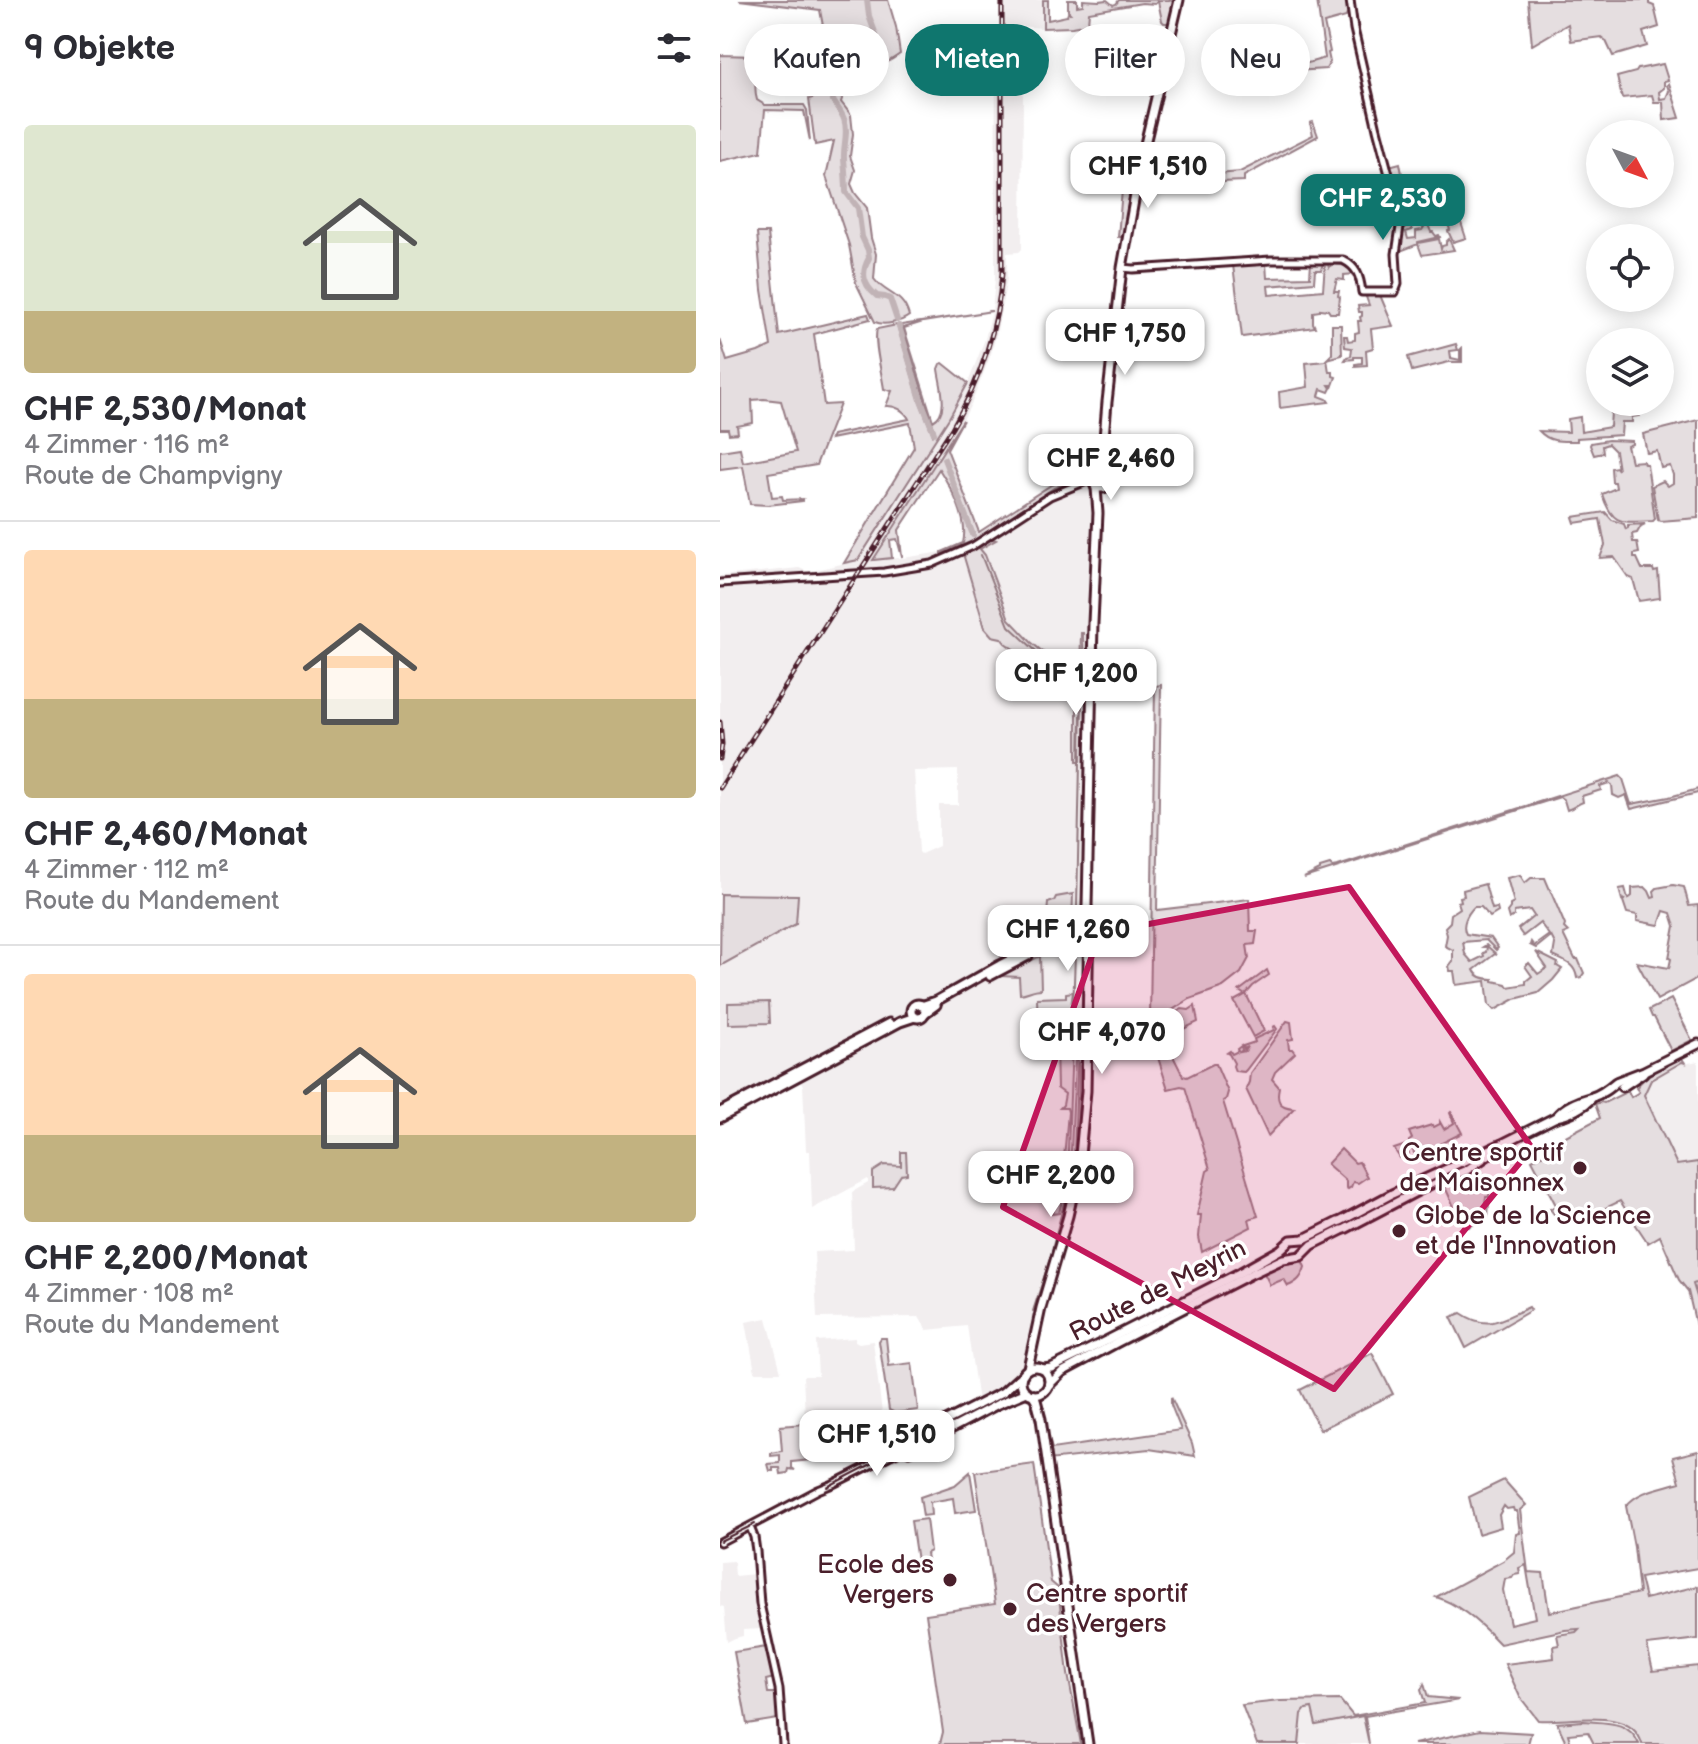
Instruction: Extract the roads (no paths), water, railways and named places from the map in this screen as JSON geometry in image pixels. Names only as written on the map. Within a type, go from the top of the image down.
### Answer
[{"type":"main road","points":[[1083,1104],[1086,1091],[1082,930],[1086,911],[1098,481],[1122,268],[1139,170],[1179,0]]},
{"type":"main road","points":[[1086,911],[1081,922],[1084,943],[1080,1155],[1075,1186],[1021,1384],[1036,1400],[1041,1419],[1088,1744]]},
{"type":"main road","points":[[720,1115],[913,1013],[916,1005],[923,1009],[988,972],[1082,930]]},
{"type":"main road","name":"Route de Meyrin","points":[[1041,1368],[1051,1368],[1088,1350],[1273,1255],[1295,1239],[1301,1240],[1341,1226],[1467,1170],[1502,1144],[1587,1104],[1607,1090],[1698,1044]]},
{"type":"main road","name":"Route de Meyrin","points":[[1046,1389],[1062,1372],[1242,1278],[1283,1259],[1299,1257],[1341,1226]]},
{"type":"main road","points":[[1301,1240],[1305,1252]]},
{"type":"main road","name":"Route de Meyrin","points":[[1289,1243],[1287,1251],[1293,1257]]},
{"type":"main road","points":[[1035,1336],[1036,1361],[1048,1375],[1041,1398],[1041,1419]]},
{"type":"main road","points":[[909,1451],[1006,1391],[1026,1371],[1041,1368]]},
{"type":"main road","points":[[905,1442],[967,1416],[1046,1389]]},
{"type":"street","points":[[1122,268],[1271,260],[1343,260],[1357,271],[1362,292],[1395,292],[1398,284],[1396,251],[1401,222],[1356,40],[1350,0]]},
{"type":"street","points":[[720,583],[884,572],[932,564],[973,546],[1050,496],[1079,484],[1098,481]]},
{"type":"street","points":[[720,1542],[771,1519],[967,1416]]},
{"type":"street","points":[[750,1527],[757,1559],[760,1604],[779,1689],[783,1744]]},
{"type":"waterway","points":[[867,0],[875,41],[846,41],[846,71],[829,90],[845,124],[846,192],[858,208],[862,237],[868,250],[865,279],[877,296],[890,299],[897,320]]},
{"type":"waterway","points":[[899,326],[934,433]]},
{"type":"waterway","points":[[944,459],[973,535]]},
{"type":"waterway","points":[[981,555],[1009,626],[1063,676]]},
{"type":"waterway","points":[[1075,921],[1081,714]]},
{"type":"waterway","points":[[1073,1011],[1075,954]]},
{"type":"waterway","points":[[1054,1248],[1074,1160],[1079,1014]]},
{"type":"waterway","points":[[1033,1311],[1049,1262]]},
{"type":"tunnel","points":[[881,1458],[905,1442]]},
{"type":"tunnel","points":[[882,1461],[909,1451]]},
{"type":"tram line","points":[[1422,1186],[1461,1167]]},
{"type":"tram line","points":[[1401,1194],[1417,1188]]},
{"type":"tram line","points":[[827,1487],[943,1427]]},
{"type":"tram line","points":[[720,1541],[755,1524]]},
{"type":"railway","points":[[720,788],[952,428],[986,353],[997,314],[1002,273],[1002,0]]},
{"type":"railway","points":[[720,722],[720,759]]},
{"type":"place","name":"Centre sportif de Maisonnex","points":[[1580,1168]]},
{"type":"place","name":"Globe de la Science et de l'Innovation","points":[[1399,1231]]},
{"type":"place","name":"Ecole des Vergers","points":[[950,1580]]},
{"type":"place","name":"Centre sportif des Vergers","points":[[1010,1609]]}]
